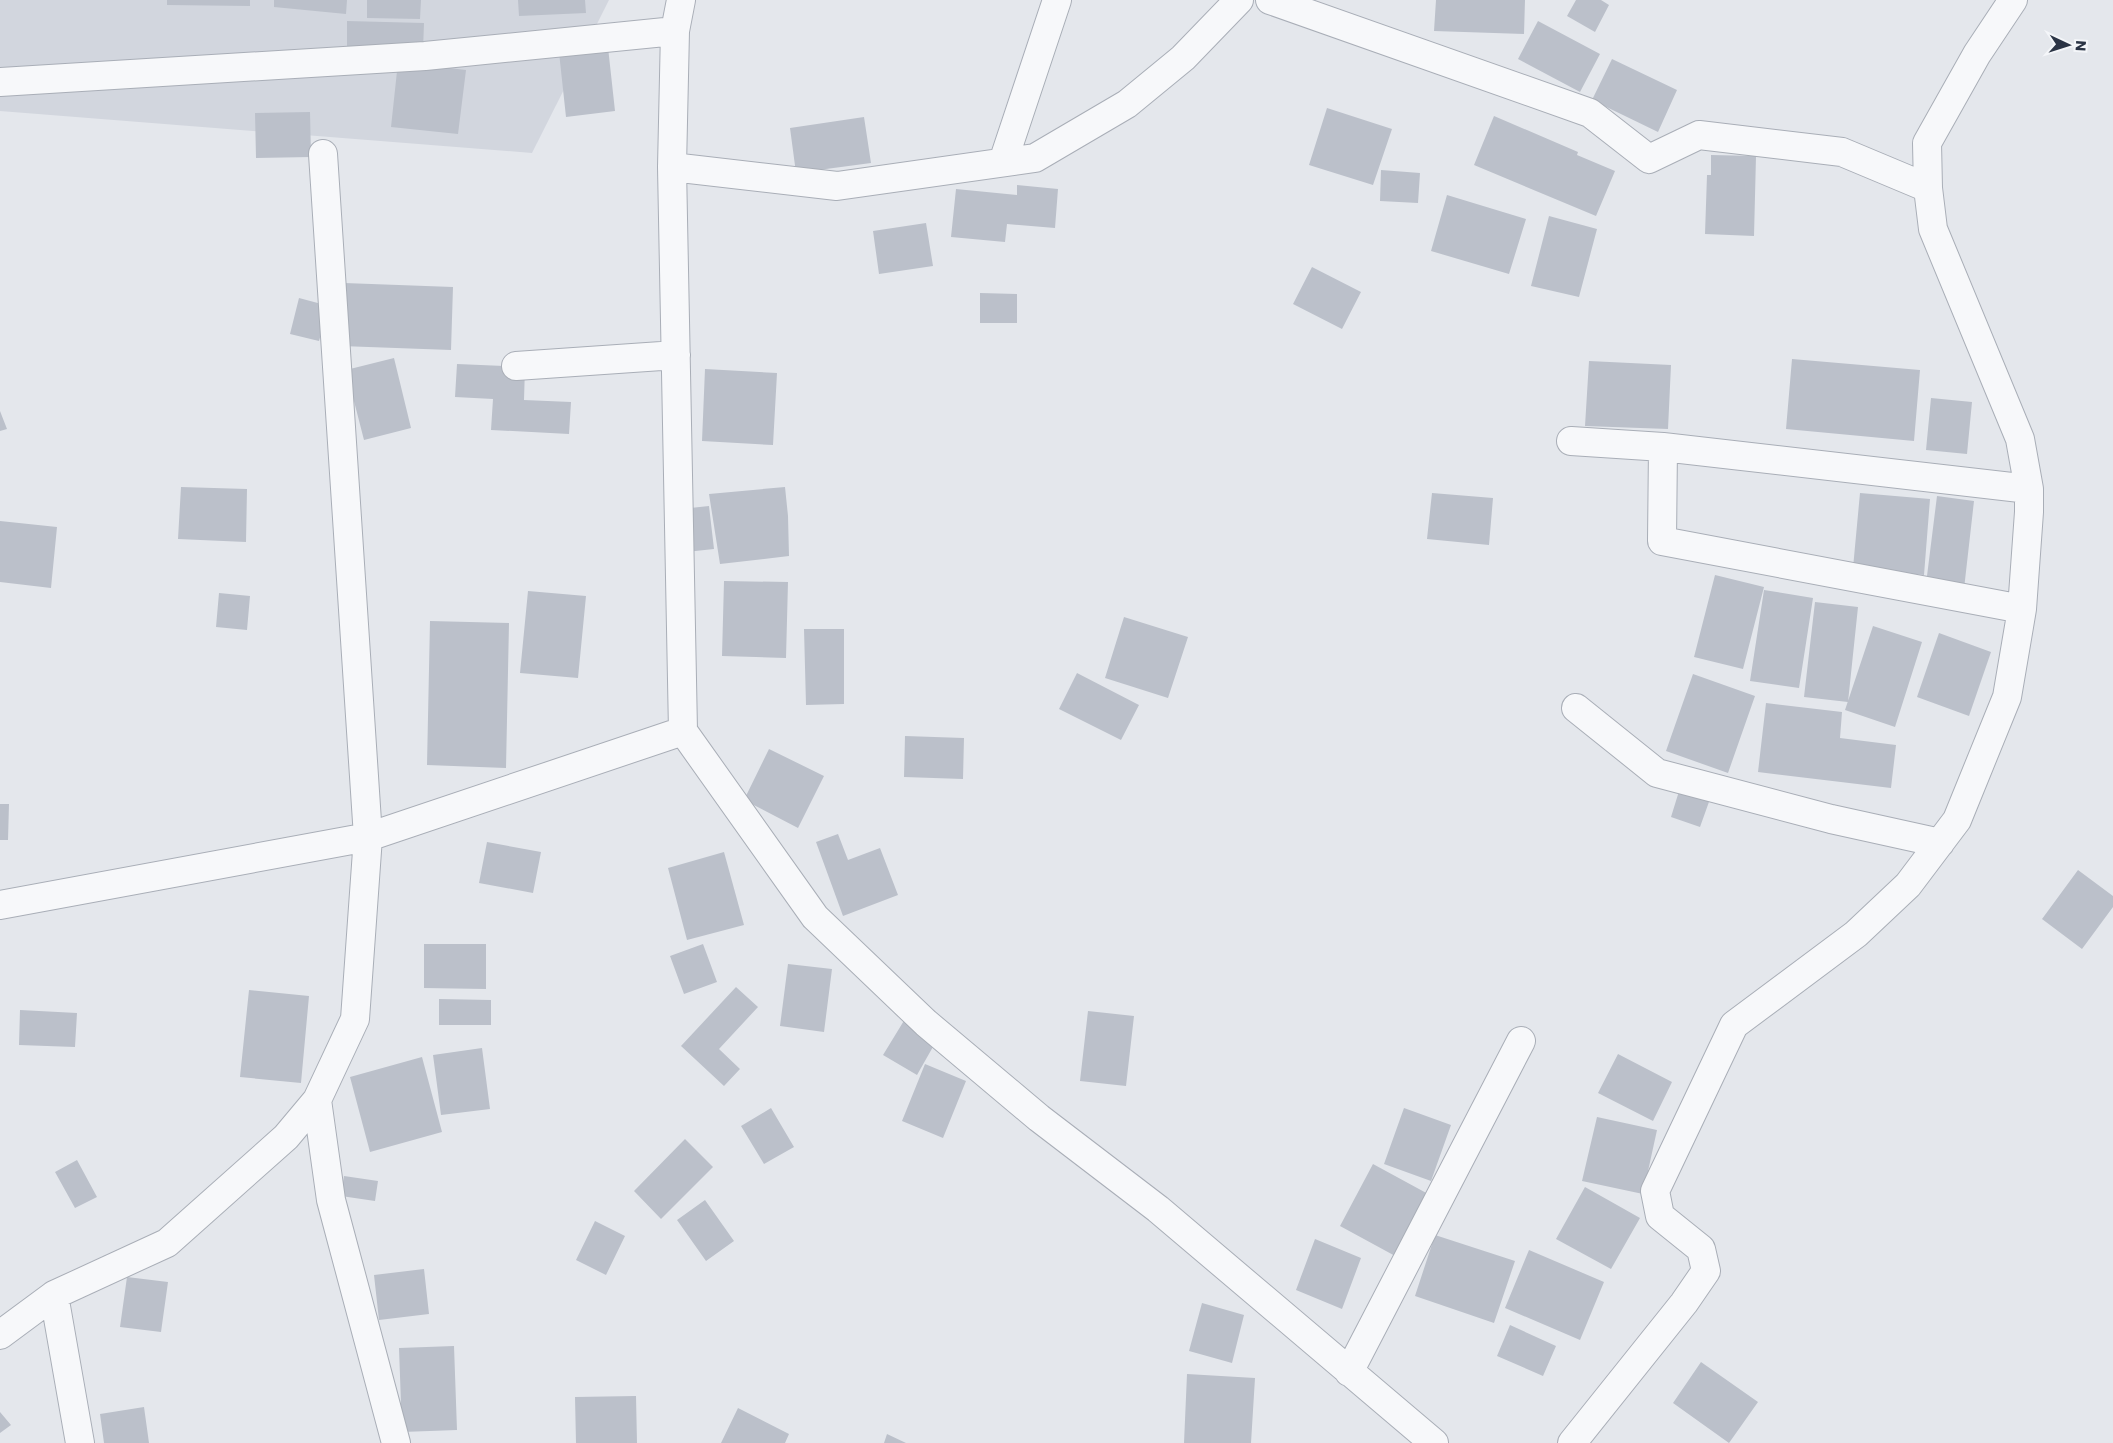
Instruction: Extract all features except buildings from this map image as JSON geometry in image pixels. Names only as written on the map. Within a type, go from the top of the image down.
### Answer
[{"type":"street","points":[[681,0],[675,31],[672,167],[683,731],[815,917],[926,1023],[1039,1118],[1158,1209],[1434,1443]]},
{"type":"street","points":[[1003,162],[1057,0]]},
{"type":"street","points":[[672,167],[837,186],[1035,158],[1127,104],[1183,58],[1239,0]]},
{"type":"street","points":[[1270,0],[1590,113],[1650,160],[1699,135],[1842,152],[1928,188]]},
{"type":"street","points":[[1572,1443],[1684,1304],[1706,1271],[1701,1249],[1660,1216],[1654,1191],[1734,1025],[1856,934],[1908,885],[1957,820],[2007,697],[2022,609],[2029,489],[2020,439],[1933,229],[1928,188],[1928,143],[1977,54],[2013,0]]},
{"type":"street","points":[[0,82],[425,56],[675,31]]},
{"type":"street","points":[[0,1335],[54,1295],[167,1243],[286,1137],[317,1100],[354,1019],[368,838],[323,154]]},
{"type":"street","points":[[516,366],[676,355]]},
{"type":"street","points":[[1571,441],[1662,448],[2029,489]]},
{"type":"street","points":[[1662,448],[1662,541],[2022,609]]},
{"type":"street","points":[[1576,708],[1657,773],[1831,819],[1940,843]]},
{"type":"street","points":[[0,905],[368,838],[683,731]]},
{"type":"street","points":[[1349,1372],[1521,1041]]},
{"type":"street","points":[[317,1100],[331,1200],[396,1443]]},
{"type":"street","points":[[54,1295],[80,1443]]},
{"type":"shaded area","points":[[0,0],[609,0],[532,153],[0,111]]}]
